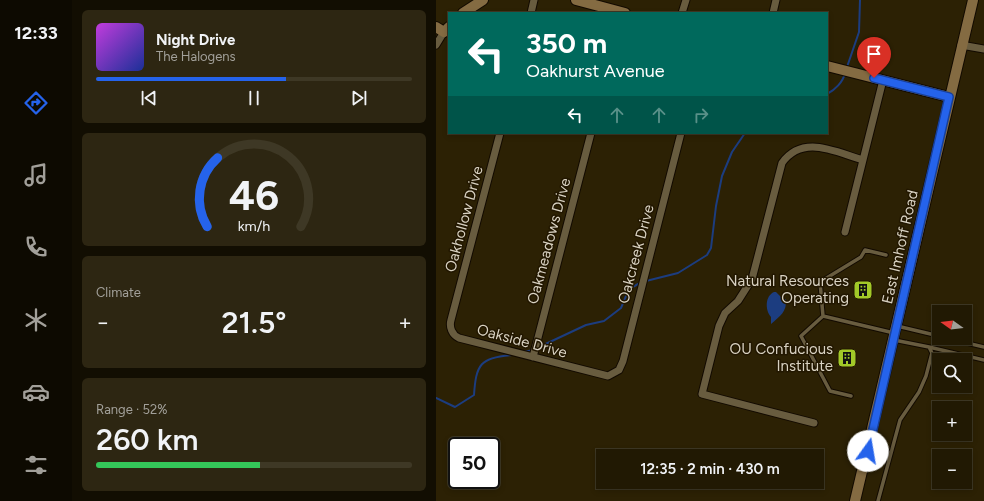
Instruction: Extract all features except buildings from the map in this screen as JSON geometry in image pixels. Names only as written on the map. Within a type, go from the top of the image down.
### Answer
[{"type":"main road","points":[[465,12],[483,0]]},
{"type":"main road","points":[[576,0],[595,2],[620,12]]},
{"type":"main road","name":"East Imhoff Road","points":[[856,501],[896,333],[961,45],[973,0]]},
{"type":"main road","points":[[828,66],[949,97]]},
{"type":"street","points":[[531,12],[534,0]]},
{"type":"street","points":[[682,12],[686,0]]},
{"type":"street","points":[[773,12],[776,0]]},
{"type":"street","points":[[436,45],[443,29]]},
{"type":"street","points":[[961,45],[984,50]]},
{"type":"street","points":[[845,232],[883,80]]},
{"type":"street","name":"Oakhollow Drive","points":[[453,312],[500,134]]},
{"type":"street","name":"Oakmeadows Drive","points":[[532,356],[591,134]]},
{"type":"street","name":"Oakcreek Drive","points":[[608,376],[616,373],[621,366],[681,134]]},
{"type":"street","points":[[814,423],[702,394],[719,326],[725,313],[738,301],[752,279],[782,163],[795,150],[813,146],[864,160]]},
{"type":"street","name":"Oakside Drive","points":[[453,312],[450,325],[456,337],[608,376]]},
{"type":"lane","points":[[824,316],[820,282],[861,257],[865,250],[886,255]]},
{"type":"lane","points":[[824,316],[896,333],[932,336]]},
{"type":"lane","points":[[824,316],[801,336],[830,391],[851,396]]},
{"type":"lane","points":[[896,333],[929,347],[984,360]]},
{"type":"lane","points":[[972,345],[984,348]]},
{"type":"lane","points":[[878,501],[900,420],[919,392],[926,376],[932,354],[929,347]]},
{"type":"water","points":[[776,292],[783,299],[786,299],[786,303],[784,311],[771,324],[771,317],[768,311],[767,303],[769,297]]},
{"type":"waterway","points":[[847,67],[859,32],[860,0]]},
{"type":"waterway","points":[[828,93],[838,85],[845,73]]},
{"type":"waterway","points":[[646,281],[678,273],[707,255],[711,248],[716,206],[722,176],[732,152],[744,134]]},
{"type":"waterway","points":[[537,348],[586,325],[604,321],[621,308],[629,289],[640,283]]},
{"type":"waterway","points":[[524,352],[533,350]]},
{"type":"waterway","points":[[436,398],[455,407],[474,395],[476,376],[482,364],[493,358],[512,355]]},
{"type":"place","name":"Natural Resources Operating","points":[[863,290]]},
{"type":"place","name":"OU Confucious Institute","points":[[847,358]]},
{"type":"route","points":[[868,451],[920,230],[949,97],[874,78]]}]
